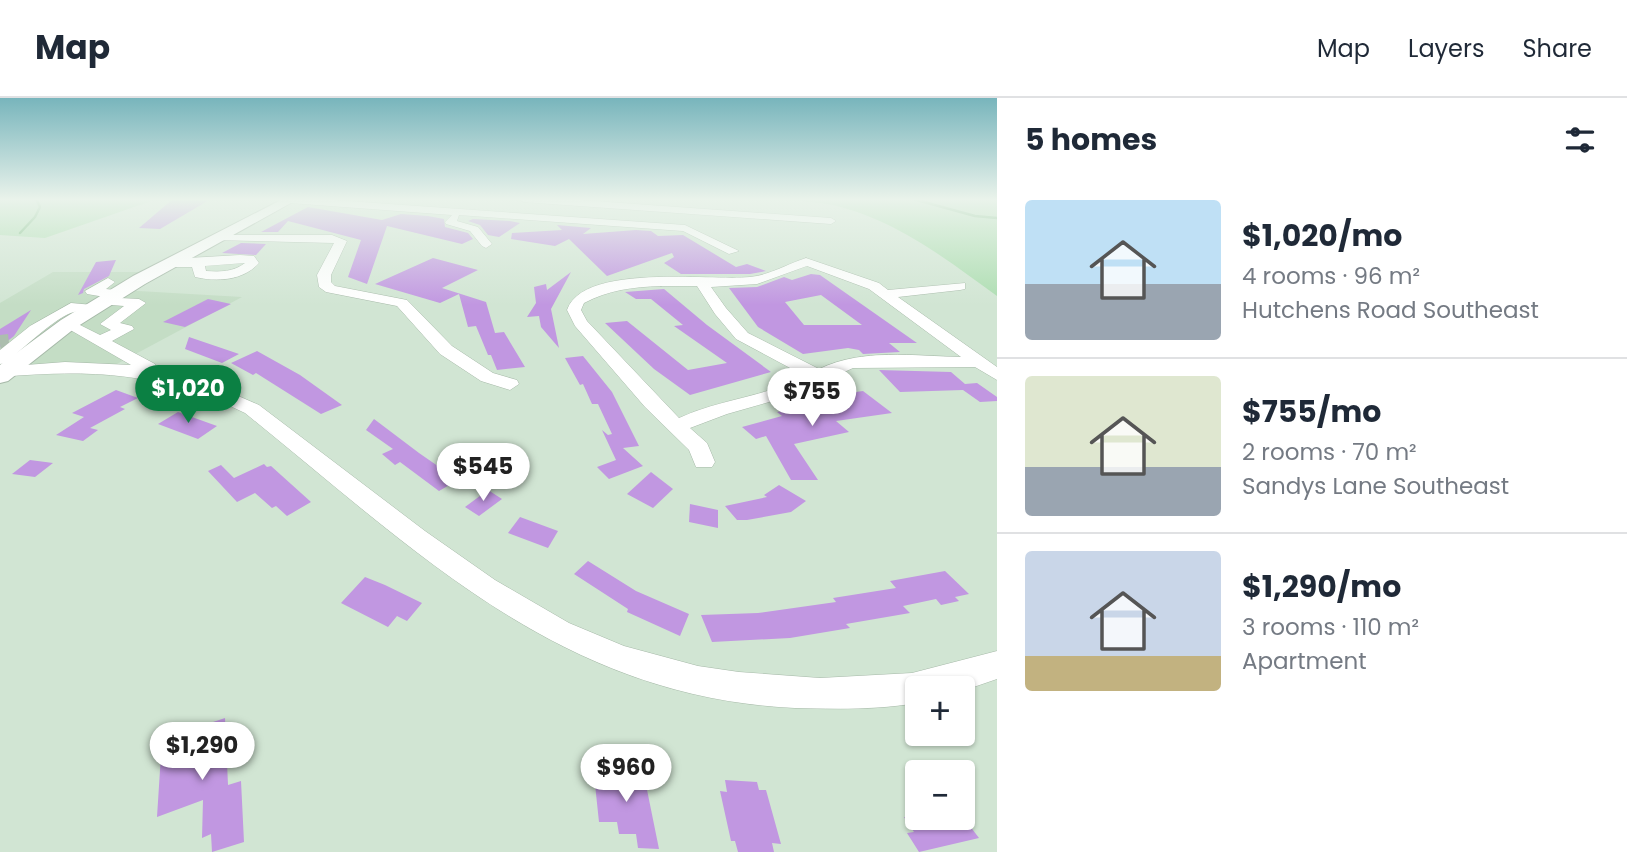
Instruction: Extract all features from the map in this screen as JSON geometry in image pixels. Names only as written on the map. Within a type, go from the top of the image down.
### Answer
[{"type":"main road","points":[[4,360],[36,349],[106,296],[226,234]]},
{"type":"street","points":[[478,234],[486,244]]},
{"type":"street","points":[[696,234],[733,251]]},
{"type":"street","points":[[219,238],[332,238],[341,241],[324,275],[324,285],[331,289],[402,303],[446,350],[487,377],[510,384]]},
{"type":"street","points":[[704,462],[699,448],[652,402],[580,323],[574,310],[577,301],[601,289],[643,284],[702,284],[761,279],[806,259],[863,281],[887,294],[997,375]]},
{"type":"street","points":[[172,263],[198,264]]},
{"type":"street","points":[[702,284],[720,311],[742,335],[816,376]]},
{"type":"street","points":[[887,294],[960,286]]},
{"type":"street","points":[[4,360],[36,329],[71,307],[106,296],[139,303],[108,324],[127,330],[100,341]]},
{"type":"street","points":[[68,324],[158,373]]},
{"type":"street","points":[[4,360],[158,373],[196,383],[228,396],[252,409],[450,563],[514,606],[596,649],[655,669],[713,683],[816,694],[902,690],[997,666]]},
{"type":"street","points":[[679,426],[705,412],[792,389],[831,368],[856,363],[976,362]]},
{"type":"shaded area","points":[[53,272],[153,272],[121,290],[242,297],[115,365],[0,377],[0,303]]},
{"type":"green space","points":[[0,234],[56,234],[45,238]]},
{"type":"green space","points":[[905,234],[997,234],[997,296],[958,268]]},
{"type":"building","points":[[339,234],[384,234],[367,284],[348,277],[361,240]]},
{"type":"building","points":[[421,234],[469,234],[473,239],[462,244]]},
{"type":"building","points":[[512,234],[683,235],[736,267],[747,264],[766,271],[750,274],[681,274],[664,263],[674,257],[672,253],[607,276],[569,239],[555,246],[511,239]]},
{"type":"building","points":[[241,243],[266,244],[256,255],[222,253]]},
{"type":"building","points":[[433,258],[478,270],[442,288],[486,302],[495,333],[504,332],[525,367],[497,370],[476,326],[468,327],[459,294],[440,303],[375,284]]},
{"type":"building","points":[[116,260],[109,276],[78,295],[96,262]]},
{"type":"building","points":[[571,272],[551,309],[559,348],[541,327],[539,316],[527,317],[536,303],[534,287],[546,284],[547,290]]},
{"type":"building","points":[[811,274],[820,275],[917,343],[889,343],[900,352],[863,354],[859,350],[848,348],[803,354],[758,327],[729,288],[757,287],[784,277],[792,280]],"holes":[[[821,295],[862,325],[804,325],[785,302]]]},
{"type":"building","points":[[664,289],[771,372],[690,395],[654,369],[605,323],[627,321],[688,370],[727,363],[674,326],[683,325],[651,299],[636,299],[625,292]]},
{"type":"building","points":[[208,299],[231,304],[185,327],[163,322]]},
{"type":"building","points":[[31,310],[14,336],[0,347],[0,329]]},
{"type":"building","points":[[189,337],[239,354],[222,363],[185,349]]},
{"type":"building","points":[[257,351],[300,375],[342,405],[321,414],[256,373],[253,375],[231,363]]},
{"type":"building","points":[[583,356],[612,392],[639,446],[623,448],[643,466],[609,479],[597,467],[616,460],[602,430],[608,435],[612,434],[598,404],[592,404],[583,384],[580,385],[565,358]]},
{"type":"building","points":[[879,370],[951,372],[965,384],[977,383],[997,397],[997,401],[980,402],[963,390],[900,392]]},
{"type":"building","points":[[116,390],[138,398],[120,407],[125,409],[90,428],[98,430],[83,441],[56,435],[84,417],[72,413]]},
{"type":"building","points":[[863,391],[892,413],[836,421],[849,432],[794,444],[818,480],[791,480],[766,436],[756,439],[742,427],[782,416],[777,412],[826,403],[823,400],[832,399],[828,396]]},
{"type":"building","points":[[178,412],[217,426],[198,439],[158,424]]},
{"type":"building","points":[[374,419],[458,480],[439,491],[400,462],[395,465],[382,454],[393,449],[366,430]]},
{"type":"building","points":[[30,460],[53,463],[35,477],[12,474]]},
{"type":"building","points":[[264,464],[271,466],[311,502],[287,516],[276,506],[272,508],[255,493],[237,502],[208,471],[221,465],[234,478]]},
{"type":"building","points":[[651,472],[673,489],[653,508],[627,494]]},
{"type":"building","points":[[779,485],[806,501],[791,512],[747,520],[737,520],[725,506],[767,497],[764,495]]},
{"type":"building","points":[[488,490],[502,499],[479,516],[465,507]]},
{"type":"building","points":[[690,504],[718,510],[718,528],[689,522]]},
{"type":"building","points":[[520,517],[558,531],[548,548],[508,533]]},
{"type":"building","points":[[588,561],[636,591],[689,614],[680,636],[627,612],[628,609],[574,574]]},
{"type":"building","points":[[945,571],[969,594],[955,597],[959,601],[941,605],[936,599],[903,606],[910,613],[846,624],[850,628],[790,638],[712,642],[701,615],[758,613],[836,602],[833,598],[896,588],[890,581]]},
{"type":"building","points":[[365,577],[422,603],[407,621],[397,616],[388,627],[341,603]]},
{"type":"building","points":[[225,718],[228,785],[241,781],[244,842],[212,852],[211,834],[202,838],[203,800],[157,817],[162,739]]},
{"type":"building","points":[[608,765],[632,765],[634,775],[644,775],[659,849],[638,848],[636,834],[619,834],[617,822],[599,822],[594,775],[609,775]]},
{"type":"building","points":[[725,780],[757,782],[759,790],[766,790],[781,844],[772,843],[774,852],[738,852],[735,841],[731,841],[720,791],[727,792]]},
{"type":"building","points":[[913,830],[973,830],[979,838],[919,852],[907,833],[914,832]]},
{"type":"tunnel","points":[[0,344],[9,343]]}]
